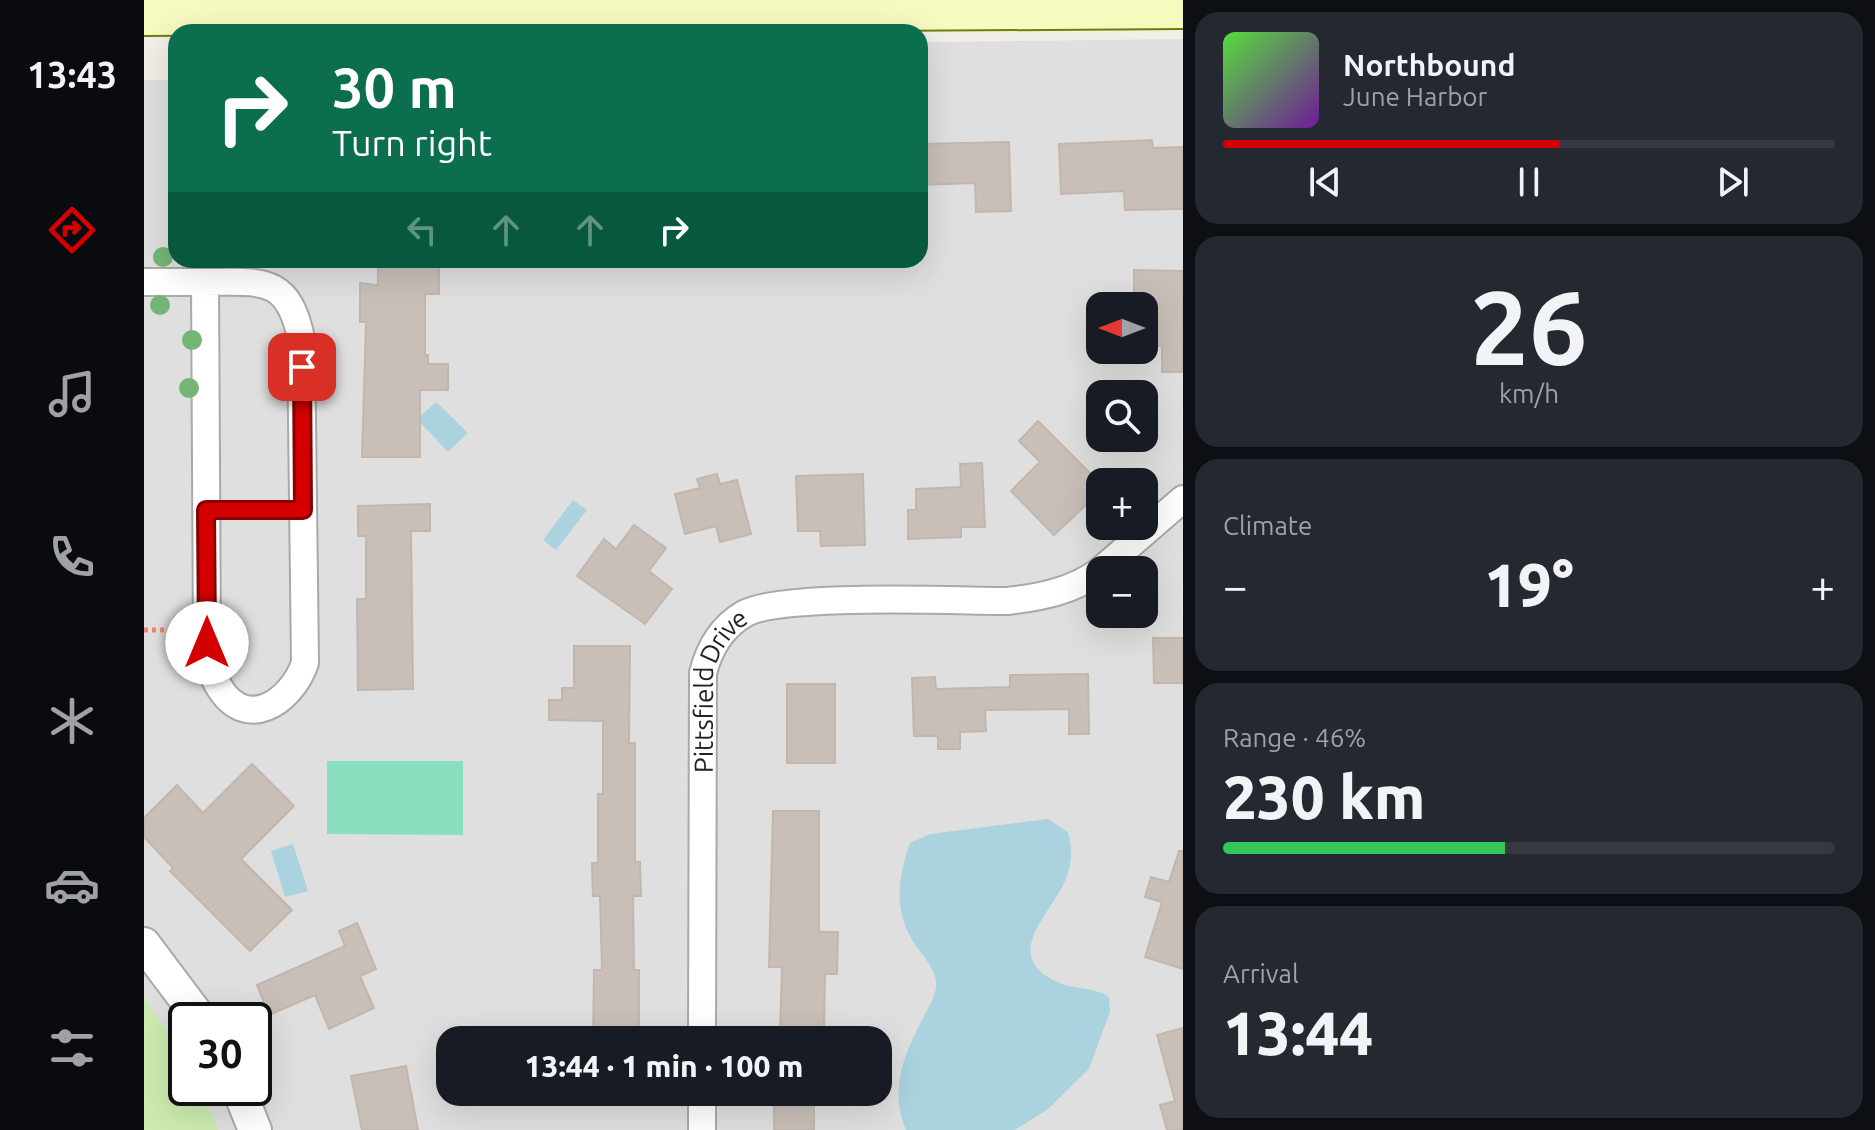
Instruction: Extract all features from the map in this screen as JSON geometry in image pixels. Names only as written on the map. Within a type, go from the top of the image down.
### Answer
[{"type":"main road","points":[[144,17],[1183,10]]},
{"type":"street","points":[[144,282],[205,282],[260,282],[288,298],[295,311],[301,338],[305,663],[298,683],[286,697],[260,709],[234,703],[220,689],[211,671],[207,643],[205,282]]},
{"type":"street","name":"Pittsfield Drive","points":[[1117,556],[1183,499]]},
{"type":"street","name":"Pittsfield Drive","points":[[702,1026],[703,673],[715,642],[729,625],[766,605],[1008,601],[1040,597],[1070,588],[1086,579]]},
{"type":"street","points":[[144,944],[188,1002]]},
{"type":"street","points":[[245,1106],[255,1130]]},
{"type":"street","points":[[702,1106],[702,1130]]},
{"type":"lane","points":[[206,510],[303,510]]},
{"type":"path","points":[[144,630],[187,630]]},
{"type":"shaded area","points":[[1183,39],[1183,1130],[144,1130],[144,80],[168,80],[168,268],[928,268],[928,42]]},
{"type":"green space","points":[[327,761],[463,761],[463,835],[327,834]]},
{"type":"green space","points":[[144,997],[168,1033],[168,1106],[208,1106],[218,1130],[144,1130]]},
{"type":"water","points":[[436,402],[468,433],[448,452],[417,419]]},
{"type":"water","points":[[573,500],[587,510],[556,550],[543,540]]},
{"type":"water","points":[[1048,819],[1068,832],[1070,863],[1065,881],[1034,933],[1032,959],[1039,970],[1055,981],[1109,997],[1110,1012],[1089,1069],[1048,1109],[1015,1130],[906,1130],[899,1100],[901,1071],[911,1042],[933,998],[936,984],[932,970],[907,931],[900,906],[900,881],[910,843],[930,834]]},
{"type":"water","points":[[293,844],[308,891],[285,897],[271,851]]},
{"type":"building","points":[[1152,140],[1153,148],[1183,147],[1183,209],[1125,210],[1124,191],[1061,194],[1059,144]]},
{"type":"building","points":[[1009,142],[1011,211],[976,212],[975,183],[928,185],[928,144]]},
{"type":"building","points":[[378,268],[439,268],[439,294],[425,294],[425,355],[428,355],[428,364],[448,364],[448,390],[420,390],[420,457],[362,457],[366,322],[360,322],[360,283],[378,285]]},
{"type":"building","points":[[1134,270],[1183,271],[1183,372],[1162,372],[1162,346],[1158,346],[1158,292],[1134,292]]},
{"type":"building","points":[[1038,421],[1086,469],[1086,505],[1054,535],[1011,491],[1040,462],[1019,441]]},
{"type":"building","points":[[982,463],[985,527],[961,527],[961,537],[908,539],[908,510],[916,510],[916,489],[961,487],[960,464]]},
{"type":"building","points":[[717,474],[720,484],[737,480],[751,534],[720,542],[716,526],[685,534],[675,494],[700,488],[697,479]]},
{"type":"building","points":[[863,474],[865,545],[821,546],[820,531],[798,531],[796,476]]},
{"type":"building","points":[[430,504],[430,531],[411,531],[413,689],[358,690],[357,599],[366,599],[366,536],[358,536],[358,506]]},
{"type":"building","points":[[634,525],[666,548],[649,571],[672,589],[645,624],[577,576],[604,539],[616,549]]},
{"type":"building","points":[[1153,638],[1183,638],[1183,683],[1154,683]]},
{"type":"building","points":[[574,646],[630,646],[629,743],[635,743],[635,862],[640,862],[641,896],[633,896],[634,970],[639,970],[639,1026],[593,1026],[594,970],[602,970],[600,896],[593,896],[592,863],[598,863],[598,794],[603,794],[603,721],[549,720],[549,700],[562,700],[562,688],[574,688]]},
{"type":"building","points":[[1088,674],[1089,734],[1069,734],[1069,709],[985,710],[986,731],[960,732],[960,749],[938,749],[938,736],[914,736],[912,678],[935,677],[936,689],[1010,687],[1010,675]]},
{"type":"building","points":[[787,684],[835,684],[835,763],[787,763]]},
{"type":"building","points":[[252,764],[294,806],[241,859],[292,910],[250,951],[170,871],[173,868],[144,837],[144,818],[177,785],[203,813]]},
{"type":"building","points":[[773,811],[819,811],[819,932],[838,932],[837,974],[825,974],[824,1026],[780,1026],[782,967],[769,967]]},
{"type":"building","points":[[1179,851],[1183,851],[1183,969],[1145,957],[1162,902],[1145,897],[1151,877],[1169,882]]},
{"type":"building","points":[[357,923],[376,969],[360,976],[374,1008],[329,1029],[315,995],[272,1014],[272,1002],[264,1002],[257,985],[345,946],[339,931]]},
{"type":"building","points":[[1183,1028],[1183,1130],[1167,1130],[1160,1105],[1175,1101],[1157,1035]]},
{"type":"building","points":[[406,1066],[418,1130],[362,1130],[351,1076]]},
{"type":"building","points":[[774,1106],[814,1106],[814,1130],[774,1130]]},
{"type":"route","points":[[207,643],[206,510],[303,510],[302,367]]}]
